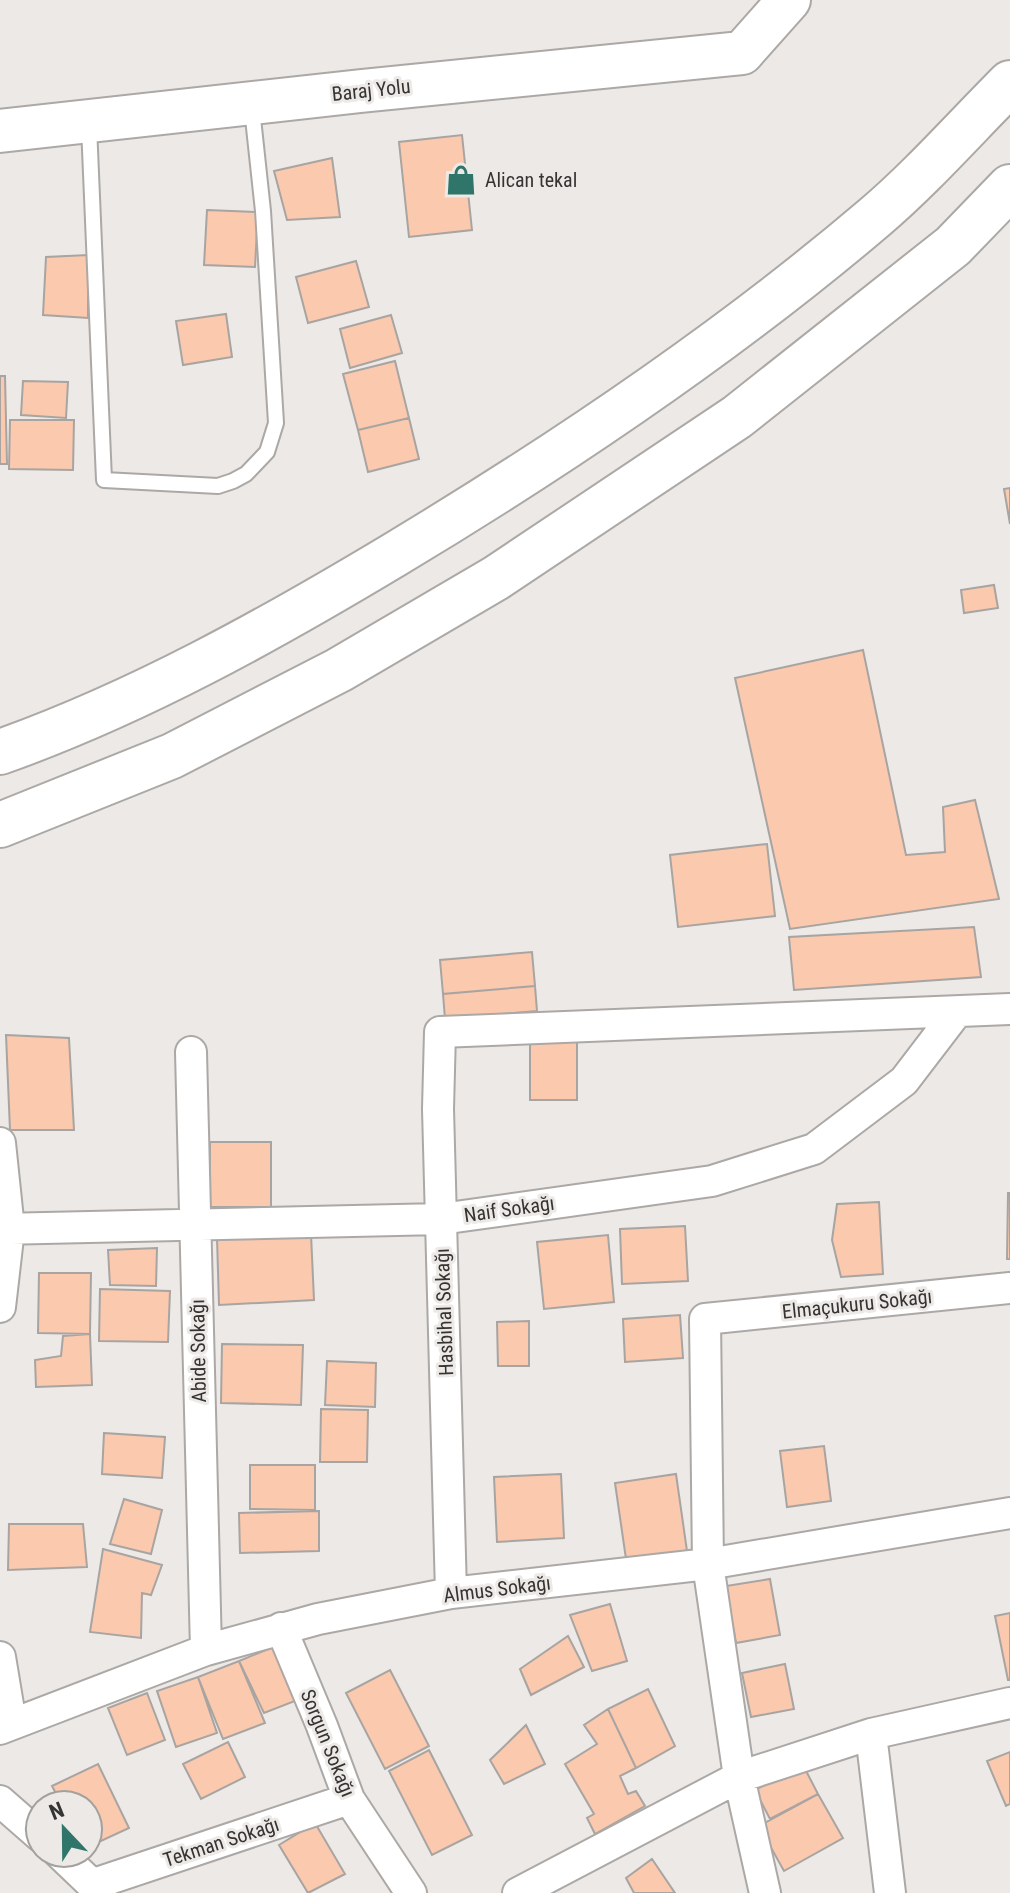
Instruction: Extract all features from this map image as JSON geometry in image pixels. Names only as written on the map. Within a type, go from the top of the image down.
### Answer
[{"type":"highway","points":[[0,752],[162,683],[322,599],[489,498],[685,367],[877,215],[1010,83]]},
{"type":"highway","points":[[0,825],[172,756],[339,670],[496,578],[737,417],[953,246],[1010,187]]},
{"type":"street","name":"Baraj Yolu","points":[[0,131],[742,53],[789,0]]},
{"type":"street","points":[[956,1013],[1010,1009]]},
{"type":"street","name":"Hasbihal Sokağı","points":[[451,1593],[438,1109],[440,1032],[956,1013]]},
{"type":"street","name":"Naif Sokağı","points":[[4,1229],[441,1219],[712,1181],[814,1149],[904,1081],[956,1013]]},
{"type":"street","name":"Abide Sokağı","points":[[191,1052],[206,1650]]},
{"type":"street","points":[[0,1143],[4,1229],[0,1307]]},
{"type":"street","name":"Elmaçukuru Sokağı","points":[[708,1564],[705,1319],[1010,1288]]},
{"type":"street","name":"Almus Sokağı","points":[[6,1726],[206,1650],[281,1628],[451,1593],[708,1564],[1010,1513]]},
{"type":"street","points":[[708,1564],[739,1777],[765,1893]]},
{"type":"street","name":"Sorgun Sokağı","points":[[281,1628],[349,1799],[411,1893]]},
{"type":"street","points":[[0,1657],[6,1726]]},
{"type":"street","points":[[518,1893],[739,1777],[871,1734],[1010,1703]]},
{"type":"street","points":[[871,1734],[890,1893]]},
{"type":"street","name":"Tekman Sokağı","points":[[98,1889],[349,1799]]},
{"type":"street","points":[[0,1801],[24,1822]]},
{"type":"street","points":[[76,1869],[98,1889]]},
{"type":"lane","points":[[88,121],[104,480],[218,486],[246,474],[258,464],[267,452],[276,423],[263,211],[251,103]]},
{"type":"building","points":[[462,135],[472,230],[409,237],[399,142]]},
{"type":"building","points":[[332,158],[340,217],[287,220],[274,171]]},
{"type":"building","points":[[207,210],[258,212],[255,267],[204,265]]},
{"type":"building","points":[[88,255],[88,318],[43,315],[46,257]]},
{"type":"building","points":[[356,261],[369,307],[308,323],[296,277]]},
{"type":"building","points":[[226,314],[232,357],[183,365],[176,321]]},
{"type":"building","points":[[391,315],[402,353],[350,368],[340,329]]},
{"type":"building","points":[[395,361],[409,418],[358,430],[343,374]]},
{"type":"building","points":[[0,376],[5,376],[7,464],[0,464]]},
{"type":"building","points":[[23,381],[68,382],[66,418],[21,415]]},
{"type":"building","points":[[409,418],[419,459],[368,472],[358,430]]},
{"type":"building","points":[[10,420],[74,420],[73,470],[9,469]]},
{"type":"building","points":[[1010,488],[1010,524],[1004,489]]},
{"type":"building","points":[[994,585],[998,608],[964,613],[961,590]]},
{"type":"building","points":[[863,650],[906,855],[945,852],[943,807],[975,800],[999,899],[790,929],[735,678]]},
{"type":"building","points":[[767,844],[775,916],[678,927],[670,855]]},
{"type":"building","points":[[974,927],[981,977],[794,990],[789,937]]},
{"type":"building","points":[[532,952],[535,986],[443,994],[440,960]]},
{"type":"building","points":[[535,986],[537,1011],[445,1019],[443,994]]},
{"type":"building","points":[[6,1035],[69,1038],[74,1130],[10,1130]]},
{"type":"building","points":[[530,1037],[577,1037],[577,1100],[530,1100]]},
{"type":"building","points":[[210,1142],[271,1142],[271,1207],[210,1207]]},
{"type":"building","points":[[1010,1193],[1010,1259],[1007,1259]]},
{"type":"building","points":[[879,1202],[883,1274],[841,1277],[832,1240],[837,1204]]},
{"type":"building","points":[[685,1226],[688,1281],[622,1284],[620,1229]]},
{"type":"building","points":[[311,1234],[314,1300],[219,1305],[217,1238]]},
{"type":"building","points":[[608,1235],[614,1302],[544,1309],[537,1242]]},
{"type":"building","points":[[157,1248],[156,1286],[110,1285],[108,1250]]},
{"type":"building","points":[[39,1273],[91,1273],[90,1334],[38,1333]]},
{"type":"building","points":[[100,1289],[170,1291],[168,1342],[99,1341]]},
{"type":"building","points":[[680,1315],[683,1358],[625,1362],[623,1319]]},
{"type":"building","points":[[529,1321],[529,1366],[498,1366],[497,1322]]},
{"type":"building","points":[[90,1334],[92,1385],[36,1387],[35,1360],[61,1356],[63,1336]]},
{"type":"building","points":[[222,1344],[303,1345],[301,1405],[221,1403]]},
{"type":"building","points":[[327,1361],[376,1363],[375,1407],[325,1405]]},
{"type":"building","points":[[321,1409],[368,1410],[367,1462],[320,1462]]},
{"type":"building","points":[[104,1433],[165,1437],[162,1478],[102,1474]]},
{"type":"building","points":[[824,1446],[831,1501],[787,1507],[780,1451]]},
{"type":"building","points":[[250,1465],[315,1465],[315,1510],[250,1509]]},
{"type":"building","points":[[561,1474],[564,1538],[497,1542],[494,1477]]},
{"type":"building","points":[[676,1474],[687,1551],[626,1559],[615,1483]]},
{"type":"building","points":[[124,1499],[162,1510],[151,1554],[110,1544]]},
{"type":"building","points":[[319,1511],[319,1551],[240,1553],[239,1513]]},
{"type":"building","points":[[9,1524],[83,1524],[87,1567],[8,1570]]},
{"type":"building","points":[[103,1549],[162,1565],[151,1595],[142,1593],[141,1638],[90,1632]]},
{"type":"building","points":[[770,1579],[780,1635],[736,1643],[726,1586]]},
{"type":"building","points":[[610,1604],[627,1661],[592,1671],[570,1615]]},
{"type":"building","points":[[1010,1613],[1010,1680],[1008,1680],[995,1616]]},
{"type":"building","points":[[568,1636],[584,1667],[531,1695],[520,1669]]},
{"type":"building","points":[[278,1645],[300,1699],[264,1713],[239,1661]]},
{"type":"building","points":[[239,1661],[265,1723],[223,1739],[198,1677]]},
{"type":"building","points":[[785,1664],[794,1709],[751,1717],[742,1673]]},
{"type":"building","points":[[390,1670],[429,1746],[385,1769],[346,1693]]},
{"type":"building","points":[[198,1677],[217,1733],[176,1747],[157,1691]]},
{"type":"building","points":[[648,1689],[675,1746],[636,1768],[608,1709]]},
{"type":"building","points":[[147,1693],[165,1740],[127,1755],[108,1708]]},
{"type":"building","points":[[608,1709],[636,1768],[620,1776],[628,1794],[636,1791],[645,1806],[595,1834],[587,1818],[594,1814],[565,1764],[597,1744],[584,1725]]},
{"type":"building","points":[[526,1725],[545,1764],[504,1784],[490,1760]]},
{"type":"building","points":[[228,1742],[245,1777],[201,1799],[183,1764]]},
{"type":"building","points":[[429,1750],[472,1835],[432,1855],[389,1771]]},
{"type":"building","points":[[1010,1752],[1010,1804],[1006,1806],[987,1761]]},
{"type":"building","points":[[98,1764],[129,1828],[104,1840],[104,1789],[54,1789],[52,1786]]},
{"type":"building","points":[[803,1765],[818,1794],[770,1819],[755,1790]]},
{"type":"building","points":[[818,1794],[843,1838],[784,1871],[759,1826]]},
{"type":"building","points":[[315,1823],[345,1874],[308,1893],[279,1845]]},
{"type":"building","points":[[652,1859],[675,1893],[634,1893],[626,1878]]},
{"type":"place","name":"Alican tekal","points":[[461,180]]}]
